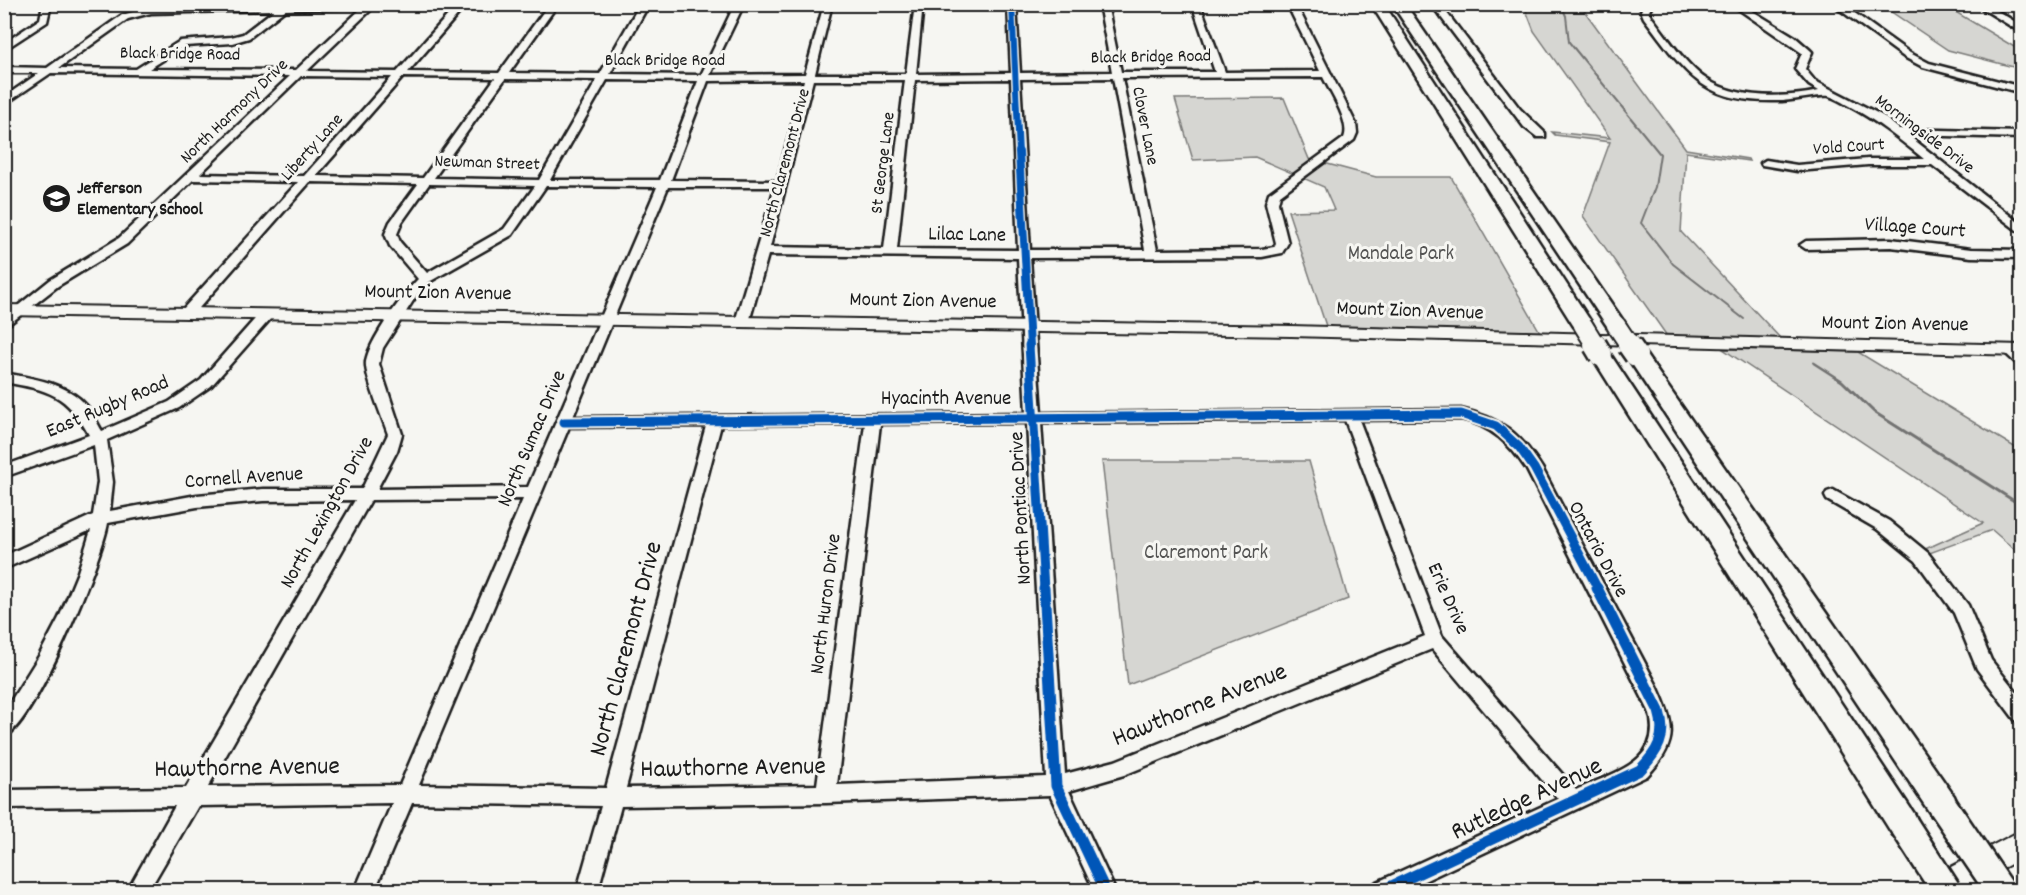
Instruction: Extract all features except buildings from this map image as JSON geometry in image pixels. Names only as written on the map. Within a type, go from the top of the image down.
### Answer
[{"type":"highway","points":[[1377,4],[1946,891]]},
{"type":"highway","points":[[1398,4],[2000,891]]},
{"type":"main road","name":"Mount Zion Avenue","points":[[12,310],[1319,332],[2017,354]]},
{"type":"main road","points":[[1936,891],[2022,843]]},
{"type":"street","points":[[4,47],[44,20],[47,4]]},
{"type":"street","points":[[4,102],[125,17],[137,13],[199,7],[375,4]]},
{"type":"street","name":"Liberty Lane","points":[[187,313],[463,4]]},
{"type":"street","points":[[425,279],[393,243],[391,234],[396,222],[424,180],[554,4]]},
{"type":"street","name":"North Lexington Drive","points":[[138,891],[366,495],[389,451],[395,434],[372,364],[376,348],[413,291],[425,279],[494,242],[508,232],[543,183],[645,4]]},
{"type":"street","name":"North Sumac Drive","points":[[365,891],[664,184],[704,78],[740,4]]},
{"type":"street","name":"North Claremont Drive","points":[[742,322],[782,184],[828,4]]},
{"type":"street","name":"St George Lane","points":[[890,253],[919,4]]},
{"type":"street","name":"North Pontiac Drive","points":[[1012,4],[1024,254],[1056,786],[1105,891]]},
{"type":"street","name":"Clover Lane","points":[[1103,4],[1152,253]]},
{"type":"street","points":[[1196,4],[1221,74]]},
{"type":"street","points":[[1291,4],[1326,74]]},
{"type":"street","points":[[1435,4],[1516,111],[1541,135]]},
{"type":"street","points":[[1649,4],[1645,11],[1647,16],[1685,64],[1702,81],[1715,88],[1732,94],[1788,99],[1827,92]]},
{"type":"street","name":"Morningside Drive","points":[[1735,4],[1760,22],[1800,45],[1806,52],[1800,69],[1804,76],[1827,92],[1879,118],[2022,231]]},
{"type":"street","points":[[1836,4],[1907,55],[1926,65],[2022,90]]},
{"type":"street","points":[[1979,4],[2022,30]]},
{"type":"street","name":"North Harmony Drive","points":[[4,324],[12,310],[123,242],[370,5]]},
{"type":"street","points":[[139,71],[183,43],[232,40],[246,36],[283,6]]},
{"type":"street","name":"Black Bridge Road","points":[[4,70],[704,78],[1326,74]]},
{"type":"street","name":"Lilac Lane","points":[[762,251],[1024,254],[1262,253],[1278,250],[1282,243],[1272,203],[1275,193],[1349,140],[1352,133],[1351,124],[1326,74]]},
{"type":"street","points":[[1896,132],[2022,135]]},
{"type":"street","name":"Vold Court","points":[[1766,163],[1805,168],[1868,162],[1934,162]]},
{"type":"street","name":"Newman Street","points":[[191,177],[543,183],[782,184]]},
{"type":"street","name":"Village Court","points":[[1806,245],[1891,243],[1971,253],[2022,254]]},
{"type":"street","name":"East Rugby Road","points":[[4,472],[155,415],[192,393],[218,371],[267,314]]},
{"type":"street","points":[[4,377],[50,388],[82,408],[99,436],[105,466],[105,489],[89,567],[71,613],[42,670],[4,729]]},
{"type":"street","name":"Hyacinth Avenue","points":[[564,422],[1350,414],[1461,414],[1472,416]]},
{"type":"street","name":"Erie Drive","points":[[1350,414],[1435,640],[1573,802]]},
{"type":"street","name":"Ontario Drive","points":[[1472,416],[1501,428],[1515,439],[1534,468],[1648,686],[1663,724]]},
{"type":"street","name":"North Huron Drive","points":[[826,794],[873,419]]},
{"type":"street","name":"North Claremont Drive","points":[[588,891],[715,421]]},
{"type":"street","name":"Cornell Avenue","points":[[4,563],[100,519],[231,497],[533,493]]},
{"type":"street","points":[[1833,496],[1882,525],[1922,557],[1962,610],[1983,664],[2022,714]]},
{"type":"street","name":"Hawthorne Avenue","points":[[4,800],[405,794],[613,798],[1056,786],[1117,769],[1435,640]]},
{"type":"street","name":"Rutledge Avenue","points":[[1383,891],[1640,770],[1657,755],[1663,736],[1663,724]]},
{"type":"green space","points":[[1524,5],[1580,5],[1686,149],[1748,159],[1749,161],[1686,152],[1681,232],[1781,339],[1667,336],[1583,216],[1610,142],[1555,135],[1552,132],[1610,138],[1534,31]]},
{"type":"green space","points":[[1881,5],[1944,5],[2021,51],[2021,69],[1948,50]]},
{"type":"green space","name":"Mandale Park","points":[[1284,98],[1309,159],[1376,177],[1451,177],[1544,339],[1328,332],[1288,211],[1334,210],[1324,187],[1255,157],[1193,160],[1175,99]]},
{"type":"green space","points":[[1723,349],[1858,352],[2021,451],[2021,555],[1992,530],[1927,554],[1923,550],[1983,523]]},
{"type":"green space","name":"Claremont Park","points":[[1102,461],[1309,461],[1348,599],[1128,685]]},
{"type":"waterway","points":[[1561,4],[1566,16],[1569,42],[1660,154],[1655,187],[1641,223],[1673,264],[1744,319]]},
{"type":"waterway","points":[[1814,363],[1842,381],[1874,412],[2022,506]]},
{"type":"cycle path","points":[[1012,4],[1024,254],[1056,786],[1105,890]]},
{"type":"cycle path","points":[[564,422],[1461,414],[1496,426],[1512,439],[1534,468],[1648,686],[1662,721],[1662,740],[1651,759],[1640,770],[1383,890]]},
{"type":"place","name":"Jefferson Elementary School","points":[[56,199]]}]
